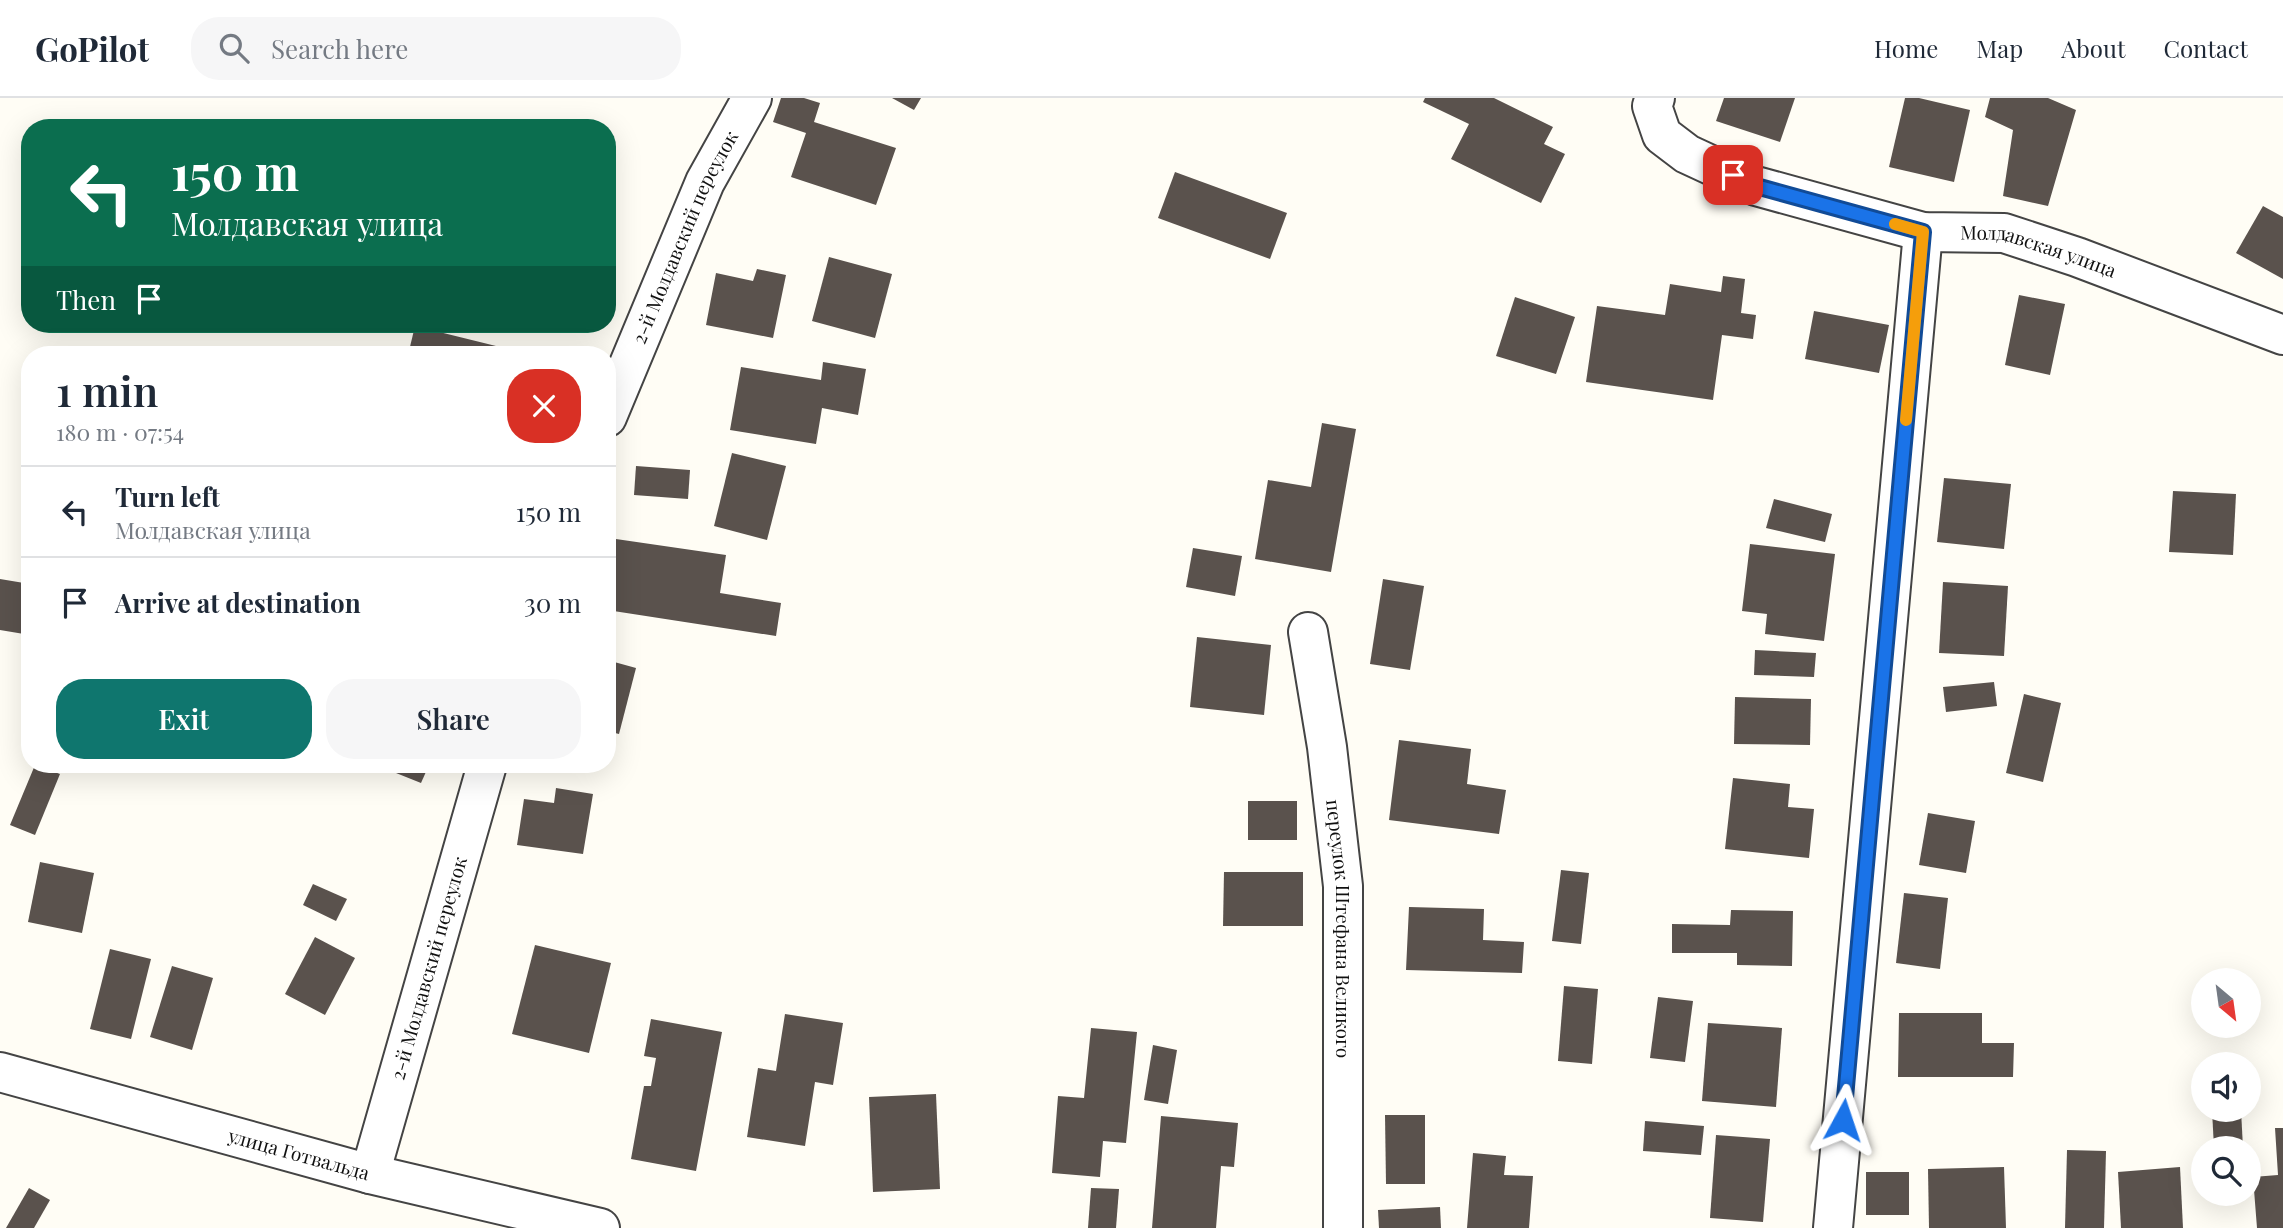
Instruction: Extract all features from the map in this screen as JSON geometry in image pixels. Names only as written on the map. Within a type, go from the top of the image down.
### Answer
[{"type":"street","name":"2-й Молдавский переулок","points":[[616,395],[705,181],[752,98]]},
{"type":"street","name":"Молдавская улица","points":[[1653,102],[1662,135],[1687,153],[1756,186],[1923,232],[2004,233],[2077,257],[2283,335]]},
{"type":"street","points":[[1833,1228],[1923,232]]},
{"type":"street","name":"переулок Штефана Великого","points":[[1308,632],[1327,747],[1343,886],[1343,1228]]},
{"type":"street","name":"2-й Молдавский переулок","points":[[370,1174],[485,773]]},
{"type":"street","name":"улица Готвальда","points":[[0,1072],[370,1174],[600,1228]]},
{"type":"building","points":[[781,98],[804,98],[820,103],[814,122],[896,148],[876,205],[791,177],[806,133],[773,122]]},
{"type":"building","points":[[892,98],[921,98],[914,110]]},
{"type":"building","points":[[1425,98],[1494,98],[1553,127],[1544,144],[1565,154],[1541,203],[1451,159],[1469,124],[1423,102]]},
{"type":"building","points":[[1724,98],[1795,98],[1780,142],[1716,121]]},
{"type":"building","points":[[1905,98],[1919,98],[1970,110],[1954,182],[1889,167]]},
{"type":"building","points":[[1990,98],[2048,98],[2076,110],[2048,206],[2003,196],[2013,130],[1985,117]]},
{"type":"building","points":[[1175,172],[1287,213],[1270,259],[1158,218]]},
{"type":"building","points":[[2263,206],[2283,217],[2283,279],[2236,253]]},
{"type":"building","points":[[829,257],[892,274],[875,338],[812,321]]},
{"type":"building","points":[[757,269],[786,275],[773,338],[706,325],[716,273],[753,281]]},
{"type":"building","points":[[1723,276],[1745,279],[1741,313],[1756,315],[1753,339],[1722,335],[1713,400],[1586,382],[1597,306],[1665,315],[1670,284],[1721,292]]},
{"type":"building","points":[[2019,295],[2065,304],[2050,375],[2005,365]]},
{"type":"building","points":[[1515,297],[1575,317],[1556,374],[1496,356]]},
{"type":"building","points":[[1814,311],[1889,325],[1879,373],[1805,359]]},
{"type":"building","points":[[413,333],[443,333],[496,346],[410,346]]},
{"type":"building","points":[[823,362],[866,369],[858,415],[822,408],[816,444],[730,430],[741,367],[821,380]]},
{"type":"building","points":[[1322,423],[1356,429],[1331,572],[1255,559],[1268,480],[1311,487]]},
{"type":"building","points":[[732,453],[786,466],[767,540],[714,526]]},
{"type":"building","points":[[636,466],[690,470],[688,499],[634,495]]},
{"type":"building","points":[[1944,478],[2011,484],[2004,549],[1937,542]]},
{"type":"building","points":[[2173,491],[2236,494],[2233,555],[2169,552]]},
{"type":"building","points":[[1774,499],[1832,514],[1825,542],[1766,528]]},
{"type":"building","points":[[616,539],[726,555],[720,593],[781,603],[776,636],[616,611]]},
{"type":"building","points":[[1750,544],[1835,554],[1824,641],[1765,634],[1767,614],[1742,611]]},
{"type":"building","points":[[1193,548],[1242,556],[1235,596],[1186,587]]},
{"type":"building","points":[[0,579],[21,582],[21,634],[0,630]]},
{"type":"building","points":[[1383,579],[1424,586],[1410,670],[1370,664]]},
{"type":"building","points":[[1943,582],[2008,586],[2004,656],[1939,653]]},
{"type":"building","points":[[1197,637],[1271,645],[1264,715],[1190,707]]},
{"type":"building","points":[[1755,650],[1816,653],[1814,677],[1754,675]]},
{"type":"building","points":[[616,662],[636,668],[619,734],[616,733]]},
{"type":"building","points":[[1994,682],[1997,706],[1946,712],[1943,687]]},
{"type":"building","points":[[2024,694],[2061,703],[2043,782],[2006,773]]},
{"type":"building","points":[[1735,697],[1811,699],[1810,745],[1734,744]]},
{"type":"building","points":[[1399,740],[1471,749],[1467,784],[1506,790],[1499,834],[1389,820]]},
{"type":"building","points":[[32,773],[60,774],[35,835],[10,825]]},
{"type":"building","points":[[396,773],[425,773],[421,783]]},
{"type":"building","points":[[1733,778],[1790,784],[1788,807],[1814,809],[1809,858],[1725,849]]},
{"type":"building","points":[[556,788],[593,794],[583,854],[517,845],[524,799],[554,803]]},
{"type":"building","points":[[1248,801],[1297,801],[1297,840],[1248,840]]},
{"type":"building","points":[[1928,813],[1975,821],[1966,873],[1919,865]]},
{"type":"building","points":[[40,862],[94,873],[82,933],[28,922]]},
{"type":"building","points":[[1561,870],[1589,873],[1581,944],[1552,941]]},
{"type":"building","points":[[1224,872],[1303,872],[1303,926],[1223,926]]},
{"type":"building","points":[[313,884],[347,899],[336,921],[303,905]]},
{"type":"building","points":[[1904,893],[1948,898],[1940,969],[1896,963]]},
{"type":"building","points":[[1409,907],[1484,909],[1483,940],[1524,942],[1522,973],[1406,970]]},
{"type":"building","points":[[1731,910],[1793,911],[1792,966],[1737,965],[1737,953],[1672,953],[1672,924],[1730,925]]},
{"type":"building","points":[[315,937],[355,958],[325,1015],[285,994]]},
{"type":"building","points":[[535,945],[611,963],[589,1053],[512,1034]]},
{"type":"building","points":[[110,949],[151,959],[131,1039],[90,1029]]},
{"type":"building","points":[[172,966],[213,978],[192,1050],[150,1037]]},
{"type":"building","points":[[1564,986],[1598,989],[1592,1064],[1558,1061]]},
{"type":"building","points":[[1658,997],[1693,1001],[1685,1062],[1650,1058]]},
{"type":"building","points":[[1899,1013],[1982,1013],[1982,1043],[2014,1043],[2013,1077],[1898,1077]]},
{"type":"building","points":[[785,1014],[843,1023],[833,1085],[815,1082],[805,1146],[747,1137],[758,1068],[776,1071]]},
{"type":"building","points":[[651,1019],[722,1032],[696,1171],[631,1159],[644,1086],[651,1086],[656,1058],[644,1056]]},
{"type":"building","points":[[1708,1023],[1782,1028],[1776,1107],[1702,1101]]},
{"type":"building","points":[[1091,1028],[1137,1032],[1126,1143],[1103,1141],[1100,1177],[1052,1173],[1058,1096],[1084,1098]]},
{"type":"building","points":[[1153,1045],[1177,1050],[1168,1104],[1144,1100]]},
{"type":"building","points":[[936,1094],[940,1189],[873,1192],[869,1097]]},
{"type":"building","points":[[1385,1115],[1425,1115],[1425,1184],[1386,1184]]},
{"type":"building","points":[[1161,1116],[1238,1123],[1234,1167],[1221,1166],[1216,1228],[1152,1228]]},
{"type":"building","points":[[1645,1121],[1704,1126],[1701,1155],[1643,1151]]},
{"type":"building","points":[[2213,1122],[2242,1122],[2242,1136],[2213,1136]]},
{"type":"building","points":[[2275,1128],[2283,1128],[2283,1228],[2257,1228],[2255,1206],[2261,1206],[2261,1176],[2278,1175]]},
{"type":"building","points":[[1716,1135],[1770,1139],[1763,1222],[1710,1218]]},
{"type":"building","points":[[2067,1150],[2106,1151],[2104,1228],[2065,1228]]},
{"type":"building","points":[[1473,1153],[1506,1156],[1504,1175],[1533,1176],[1529,1228],[1467,1228]]},
{"type":"building","points":[[2004,1167],[2006,1228],[1929,1228],[1928,1169]]},
{"type":"building","points":[[2180,1167],[2183,1228],[2121,1228],[2118,1172]]},
{"type":"building","points":[[1866,1172],[1909,1172],[1909,1215],[1866,1215]]},
{"type":"building","points":[[29,1188],[50,1200],[34,1228],[6,1228]]},
{"type":"building","points":[[1091,1188],[1119,1189],[1116,1228],[1088,1228]]},
{"type":"building","points":[[1440,1207],[1441,1228],[1379,1228],[1378,1210]]},
{"type":"slow traffic","points":[[1895,224],[1923,232],[1906,420]]},
{"type":"route","points":[[1733,175],[1756,186],[1923,232],[1843,1120]]}]
